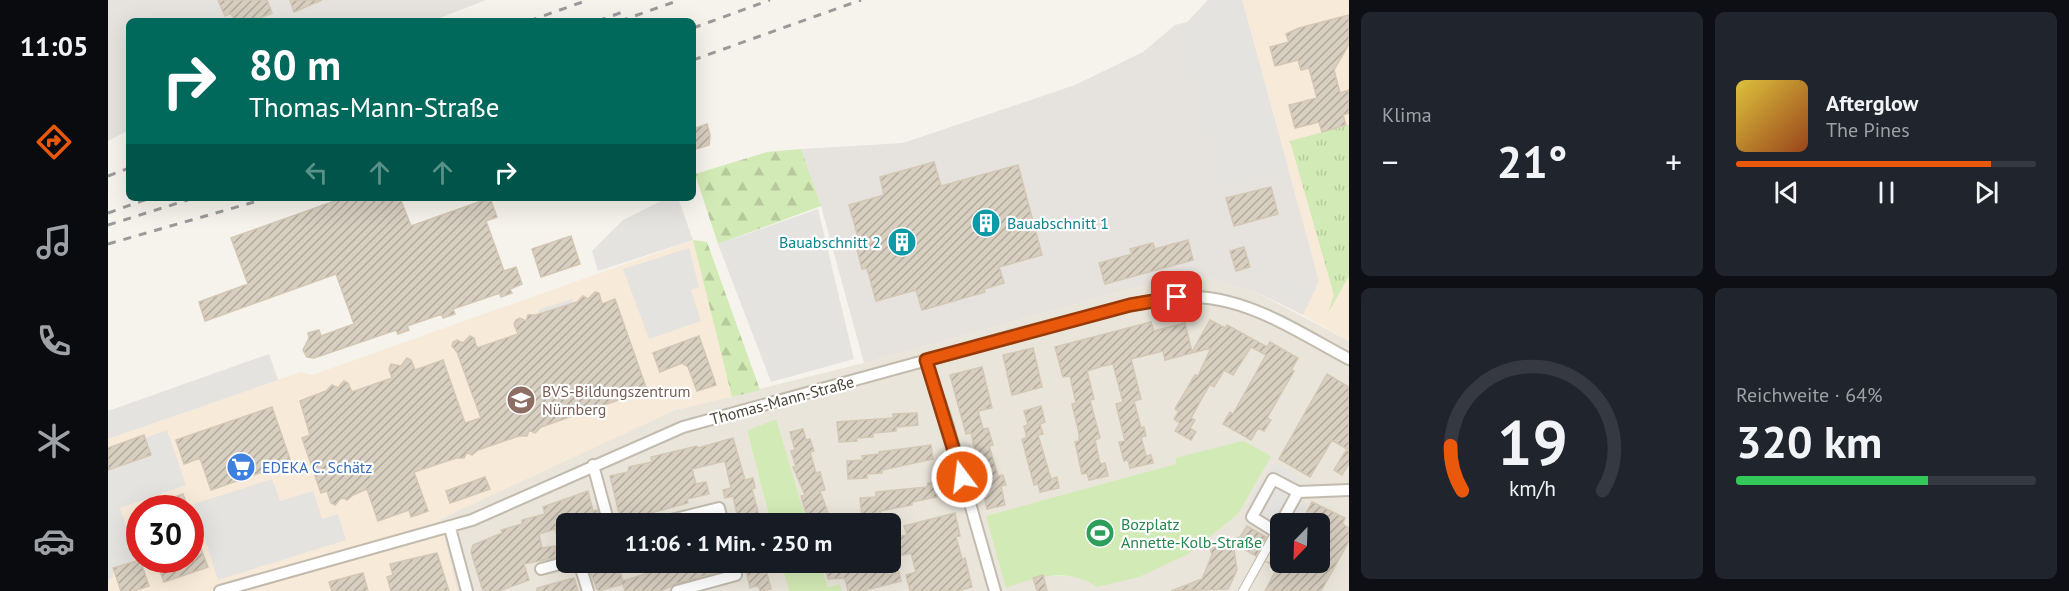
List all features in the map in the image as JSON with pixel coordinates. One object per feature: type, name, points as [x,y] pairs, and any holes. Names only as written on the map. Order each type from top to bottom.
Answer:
[{"type":"street","name":"Thomas-Mann-Straße","points":[[220,591],[250,587],[450,528],[485,515],[593,465],[683,427],[1130,305],[1177,297],[1230,302],[1278,321],[1349,359]]},
{"type":"street","points":[[926,360],[947,423],[994,591]]},
{"type":"street","points":[[593,465],[606,513]]},
{"type":"street","points":[[1270,528],[1252,517],[1273,479],[1298,492],[1349,490]]},
{"type":"street","points":[[1286,513],[1298,492]]},
{"type":"street","points":[[699,513],[719,508],[720,513]]},
{"type":"street","points":[[450,528],[467,591]]},
{"type":"street","points":[[1243,591],[1270,542]]},
{"type":"street","points":[[541,569],[556,565]]},
{"type":"street","points":[[582,573],[588,591]]},
{"type":"street","points":[[677,591],[736,575],[736,573]]},
{"type":"shaded area","points":[[108,0],[486,0],[440,18],[126,18],[126,132],[108,141]]},
{"type":"shaded area","points":[[194,0],[216,0],[223,18],[202,18]]},
{"type":"shaded area","points":[[1208,0],[1242,0],[1319,281],[1303,315],[1256,292],[1203,277],[1148,284],[864,363],[821,206],[801,149],[903,143],[1075,85],[1143,52],[1175,25],[1188,22]]},
{"type":"shaded area","points":[[1208,0],[1242,0],[1288,168],[1281,173],[1217,189],[1173,27],[1187,22]]},
{"type":"shaded area","points":[[1242,0],[1349,0],[1349,341],[1303,315],[1319,281]]},
{"type":"shaded area","points":[[661,201],[679,201],[693,240],[598,271],[592,251],[623,220]]},
{"type":"shaded area","points":[[818,209],[854,359],[771,382],[718,244]]},
{"type":"shaded area","points":[[693,240],[732,397],[675,410],[440,519],[457,591],[108,591],[108,439],[301,372],[312,375]]},
{"type":"shaded area","points":[[689,248],[699,287],[691,290],[701,321],[649,339],[623,269]]},
{"type":"shaded area","points":[[1290,273],[1316,287],[1307,307],[1265,284],[1279,276],[1286,279]]},
{"type":"shaded area","points":[[1203,277],[1256,292],[1349,341],[1349,591],[842,591],[840,584],[828,587],[823,573],[901,573],[901,513],[804,513],[797,494],[747,432],[768,513],[556,513],[556,573],[784,573],[789,591],[457,591],[440,519],[675,410],[864,363],[1148,284]],"holes":[[[1175,459],[1238,514],[1218,528],[1083,577],[1044,575],[1033,578],[1176,464]]]},
{"type":"shaded area","points":[[572,299],[575,308],[542,320],[538,310]]},
{"type":"shaded area","points":[[269,354],[278,380],[108,439],[108,411]]},
{"type":"shaded area","points":[[167,430],[186,485],[157,495],[126,495],[126,506],[120,508],[126,525],[126,563],[113,568],[113,578],[108,580],[108,470],[151,455],[145,438]]},
{"type":"shaded area","points":[[1275,463],[1299,477],[1295,484],[1299,500],[1308,505],[1303,513],[1270,513],[1270,535],[1243,520],[1247,512],[1245,510],[1262,478],[1265,479]]},
{"type":"shaded area","points":[[272,479],[280,501],[313,491],[322,519],[338,514],[346,540],[218,580],[204,536],[204,501]]},
{"type":"green space","points":[[1349,125],[1349,276],[1328,313],[1334,295],[1290,141]]},
{"type":"green space","points":[[801,149],[821,206],[718,244],[696,174],[767,152]]},
{"type":"green space","points":[[693,240],[707,242],[760,390],[732,397]]},
{"type":"green space","points":[[776,419],[804,513],[768,513],[747,431]]},
{"type":"green space","points":[[1243,441],[1271,456],[1238,514],[1188,554],[1139,577],[1097,587],[1075,577],[1064,575],[1041,577],[1006,588],[986,516],[1176,464],[1175,458]]},
{"type":"green space","points":[[784,573],[823,573],[828,587],[840,584],[842,591],[789,591]]},
{"type":"building","points":[[218,0],[267,0],[272,13],[260,18],[233,18],[231,13],[225,16]]},
{"type":"building","points":[[290,0],[322,0],[294,12]]},
{"type":"building","points":[[1349,15],[1349,44],[1334,70],[1340,93],[1349,90],[1349,113],[1343,115],[1346,125],[1322,132],[1319,122],[1295,128],[1289,105],[1317,98],[1309,68],[1301,70],[1298,60],[1275,66],[1270,47],[1289,42],[1286,34],[1299,28]]},
{"type":"building","points":[[707,124],[710,135],[709,145],[696,148],[696,128]]},
{"type":"building","points":[[934,162],[941,186],[1018,165],[1042,255],[999,267],[1004,283],[984,289],[985,292],[922,310],[916,290],[876,301],[867,268],[862,269],[857,249],[861,248],[849,205],[884,195],[880,177]]},
{"type":"building","points":[[1271,187],[1278,214],[1234,226],[1226,198]]},
{"type":"building","points":[[335,201],[401,201],[411,226],[482,201],[491,201],[497,217],[486,221],[504,271],[516,267],[522,284],[510,289],[512,293],[501,297],[500,293],[453,309],[455,314],[443,318],[442,314],[407,326],[409,330],[398,334],[396,330],[314,358],[307,357],[303,350],[309,338],[308,333],[319,330],[321,336],[354,324],[336,274],[205,321],[199,302],[248,284],[231,238]]},
{"type":"building","points":[[571,236],[580,264],[541,277],[532,249]]},
{"type":"building","points":[[1188,240],[1193,260],[1105,284],[1099,263],[1132,254],[1130,249],[1153,243],[1155,249]]},
{"type":"building","points":[[1244,247],[1250,267],[1236,271],[1230,251]]},
{"type":"building","points":[[595,292],[599,293],[602,304],[615,299],[647,390],[604,405],[598,411],[592,408],[585,415],[581,413],[541,427],[535,433],[529,430],[527,436],[519,436],[478,450],[472,455],[467,452],[464,458],[456,458],[414,472],[428,511],[411,517],[409,510],[378,521],[367,489],[347,500],[342,497],[335,505],[331,503],[327,491],[321,493],[302,438],[310,435],[300,401],[326,391],[332,385],[338,388],[344,381],[348,383],[352,392],[392,378],[389,369],[391,364],[401,366],[407,358],[411,360],[415,370],[443,360],[465,423],[481,418],[457,352],[452,346],[453,342],[457,340],[463,343],[470,336],[474,338],[477,348],[518,334],[514,324],[516,320],[520,318],[526,321],[528,315],[536,315],[577,302],[583,296],[588,299]]},
{"type":"building","points":[[1210,320],[1225,328],[1227,325],[1267,347],[1270,342],[1298,358],[1291,370],[1294,371],[1267,418],[1271,420],[1264,431],[1258,428],[1251,440],[1223,424],[1230,412],[1233,414],[1266,355],[1251,347],[1233,375],[1224,370],[1214,387],[1210,384],[1191,418],[1195,420],[1190,428],[1196,432],[1191,440],[1175,431],[1180,423],[1174,419],[1179,411],[1175,409],[1195,375],[1198,376],[1211,348],[1165,360],[1163,351],[1131,359],[1141,399],[1134,401],[1141,428],[1144,427],[1146,436],[1141,437],[1146,456],[1151,455],[1153,463],[1130,468],[1128,460],[1124,461],[1119,442],[1125,441],[1116,404],[1123,402],[1113,364],[1103,366],[1087,371],[1094,399],[1090,400],[1100,438],[1095,440],[1100,464],[1105,463],[1108,476],[1089,480],[1087,473],[1082,474],[1075,442],[1079,441],[1079,433],[1072,404],[1076,403],[1070,376],[1063,377],[1055,347],[1151,322],[1154,331],[1185,323],[1192,352]]},
{"type":"building","points":[[699,336],[716,385],[697,391],[688,367],[682,363],[660,372],[653,353]]},
{"type":"building","points":[[1033,348],[1042,387],[1012,395],[1003,355]]},
{"type":"building","points":[[982,367],[992,408],[978,411],[983,429],[988,428],[993,445],[989,446],[998,476],[1003,475],[1006,485],[1001,486],[1005,505],[987,509],[976,460],[972,461],[970,451],[975,450],[971,433],[966,434],[950,375]]},
{"type":"building","points":[[1327,374],[1349,387],[1349,463],[1342,475],[1334,470],[1347,449],[1332,440],[1310,477],[1279,459]]},
{"type":"building","points":[[1041,406],[1045,422],[1040,424],[1043,434],[1038,435],[1051,479],[1057,477],[1059,488],[1040,492],[1038,484],[1034,485],[1022,439],[1027,438],[1024,426],[1028,425],[1024,411]]},
{"type":"building","points":[[272,407],[291,462],[211,490],[200,458],[184,464],[176,440]]},
{"type":"building","points":[[917,413],[918,425],[896,427],[896,431],[873,433],[873,437],[856,438],[857,441],[839,442],[837,422],[893,418],[893,414]]},
{"type":"building","points":[[803,429],[806,440],[810,439],[814,451],[810,452],[816,473],[820,472],[825,490],[820,491],[828,513],[806,513],[801,496],[805,495],[793,467],[796,467],[791,451],[795,450],[790,432]]},
{"type":"building","points":[[144,435],[151,455],[108,470],[108,448]]},
{"type":"building","points":[[733,438],[745,480],[753,478],[755,488],[752,489],[758,513],[737,513],[733,496],[725,498],[723,490],[731,488],[725,461],[692,469],[696,484],[706,482],[709,494],[687,499],[688,503],[651,513],[619,513],[610,476],[628,472],[629,467],[652,462],[651,457],[697,446],[698,448]]},
{"type":"building","points":[[931,445],[933,459],[882,470],[882,473],[867,474],[867,478],[848,479],[847,461],[863,460],[862,456],[879,454],[879,452]]},
{"type":"building","points":[[485,477],[490,489],[450,503],[446,491]]},
{"type":"building","points":[[945,482],[946,495],[912,502],[912,505],[880,511],[880,513],[862,513],[860,498],[876,497],[876,492],[927,487],[928,483]]},
{"type":"building","points":[[588,491],[593,511],[597,510],[598,513],[556,513],[556,532],[555,529],[539,534],[542,548],[555,546],[556,557],[524,564],[529,580],[499,591],[483,591],[471,552],[473,545],[502,533],[501,530],[522,524],[522,520],[545,514],[543,507]]},
{"type":"building","points":[[1312,502],[1345,518],[1342,524],[1349,528],[1349,541],[1321,591],[1265,591],[1274,573],[1330,573],[1330,513],[1306,513]]},
{"type":"building","points":[[955,513],[960,536],[956,537],[962,559],[965,558],[972,587],[957,591],[910,591],[906,575],[916,572],[911,553],[901,556],[901,536],[907,535],[904,526]]},
{"type":"building","points":[[1247,526],[1266,537],[1256,556],[1233,543],[1237,570],[1228,589],[1171,591],[1202,579],[1212,555],[1210,548],[1240,537]]},
{"type":"building","points":[[437,553],[449,591],[391,591],[387,577],[393,575],[390,564]]},
{"type":"building","points":[[204,557],[208,567],[204,568]]},
{"type":"building","points":[[126,564],[126,573],[144,573],[149,586],[134,591],[121,591],[113,568]]},
{"type":"building","points":[[161,573],[190,573],[164,582]]},
{"type":"building","points":[[363,573],[368,591],[332,591],[329,582]]},
{"type":"building","points":[[591,573],[620,573],[623,581],[648,573],[714,573],[675,584],[661,591],[625,591],[623,584],[598,591]]},
{"type":"building","points":[[747,573],[767,573],[771,589],[760,591],[758,585],[750,588]]},
{"type":"building","points":[[827,573],[888,573],[888,575],[899,573],[901,581],[862,591],[848,591],[845,578],[828,579]]},
{"type":"building","points":[[1043,575],[1047,591],[1037,591],[1033,578]]},
{"type":"building","points":[[574,578],[578,591],[537,591],[537,588]]},
{"type":"railway","points":[[537,18],[588,0]]},
{"type":"railway","points":[[629,18],[680,0]]},
{"type":"railway","points":[[696,27],[770,0]]},
{"type":"railway","points":[[696,59],[861,0]]},
{"type":"railway","points":[[606,18],[628,10]]},
{"type":"railway","points":[[108,176],[126,169]]},
{"type":"railway","points":[[108,213],[142,201]]},
{"type":"railway","points":[[108,225],[184,201]]},
{"type":"railway","points":[[108,244],[258,201]]},
{"type":"place","name":"Bauabschnitt 1","points":[[986,223]]},
{"type":"place","name":"Bauabschnitt 2","points":[[902,242]]},
{"type":"place","name":"BVS-Bildungszentrum Nürnberg","points":[[521,400]]},
{"type":"place","name":"EDEKA C. Schätz","points":[[241,467]]},
{"type":"place","name":"Bozplatz Annette-Kolb-Straße","points":[[1100,533]]},
{"type":"route","points":[[962,477],[926,360],[992,340],[1148,300],[1177,297]]}]
